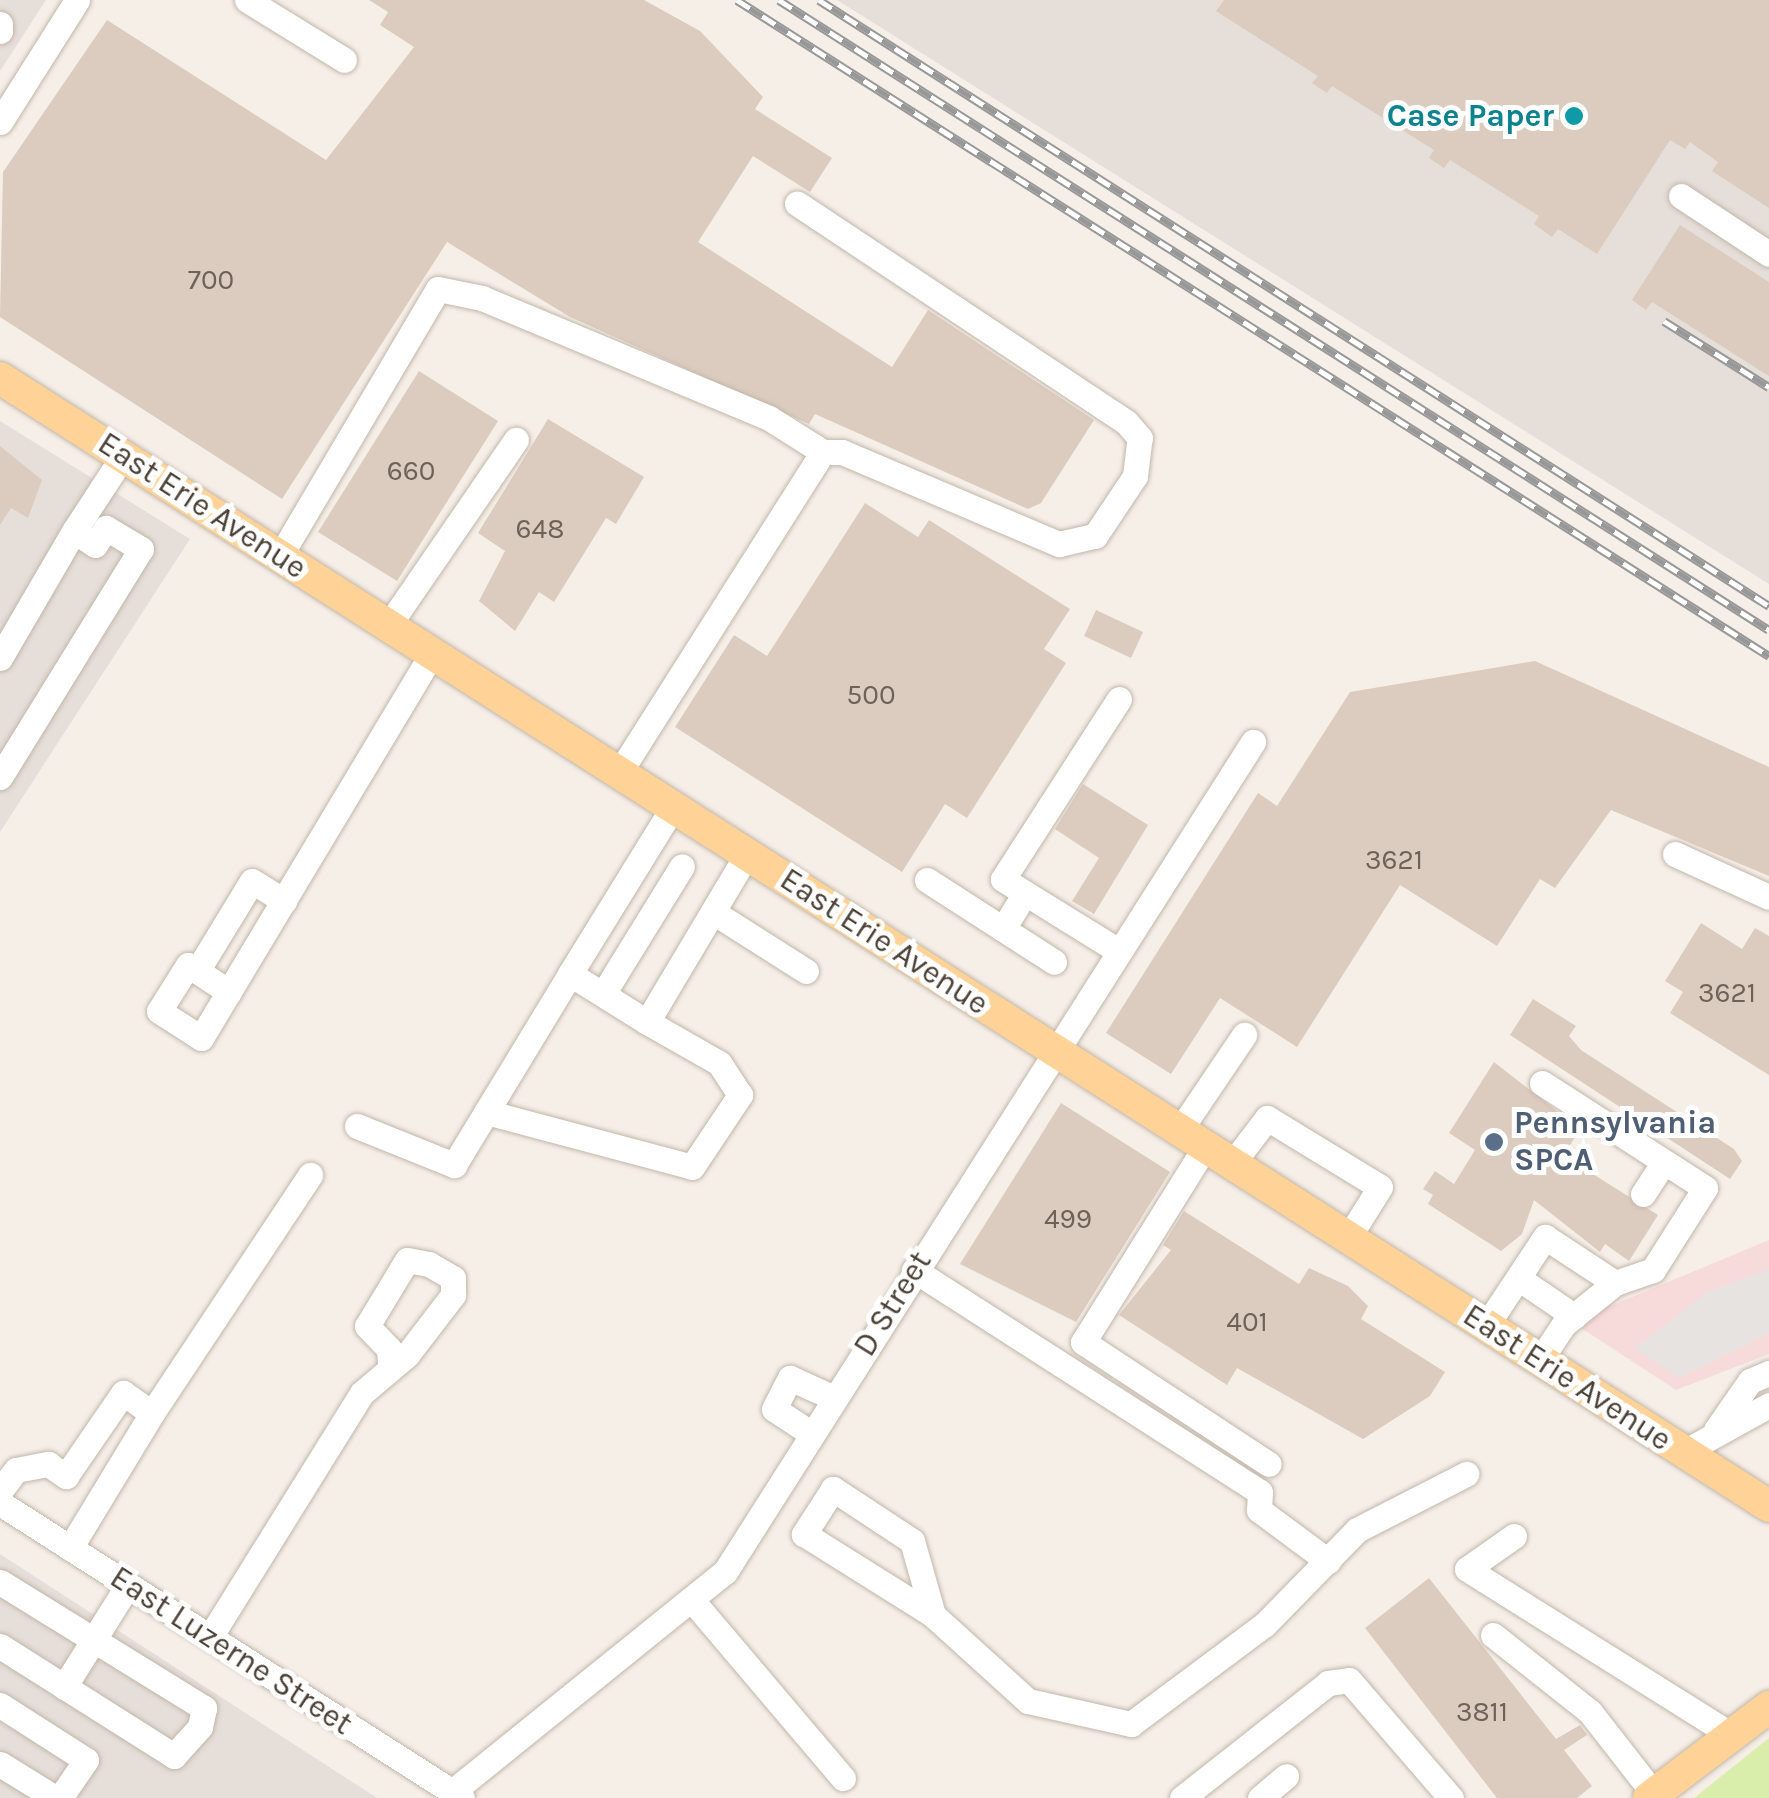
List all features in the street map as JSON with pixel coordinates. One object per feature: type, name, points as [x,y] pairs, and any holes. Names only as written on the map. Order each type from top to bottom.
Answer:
[{"type":"main road","name":"East Erie Avenue","points":[[0,378],[1540,1360],[1697,1445],[1739,1487],[1769,1506]]},
{"type":"main road","points":[[1739,1487],[1769,1516]]},
{"type":"main road","points":[[1652,1796],[1766,1705]]},
{"type":"street","points":[[0,122],[77,0]]},
{"type":"street","points":[[248,0],[344,60]]},
{"type":"street","points":[[1681,196],[1769,254]]},
{"type":"street","points":[[280,556],[438,288],[482,298],[769,418],[822,452],[842,452],[1038,538],[1074,545],[1095,536],[1135,476],[1140,438],[1084,389],[797,202]]},
{"type":"street","points":[[388,626],[516,440]]},
{"type":"street","points":[[619,772],[822,452]]},
{"type":"street","points":[[0,658],[123,456]]},
{"type":"street","points":[[0,777],[141,550],[106,528],[95,545],[74,532]]},
{"type":"street","points":[[229,992],[188,965],[159,1011],[201,1038],[229,992],[284,901],[432,654]]},
{"type":"street","points":[[1117,950],[1002,879],[1119,698]]},
{"type":"street","name":"D Street","points":[[457,1795],[725,1572],[1052,1049],[1253,742]]},
{"type":"street","points":[[357,1126],[454,1165],[673,807]]},
{"type":"street","points":[[647,1022],[747,854]]},
{"type":"street","points":[[1675,854],[1769,897]]},
{"type":"street","points":[[603,994],[682,866]]},
{"type":"street","points":[[927,880],[1054,962]]},
{"type":"street","points":[[197,972],[252,881],[284,901]]},
{"type":"street","points":[[1004,930],[1025,893]]},
{"type":"street","points":[[713,912],[806,971]]},
{"type":"street","points":[[486,1112],[692,1168],[740,1094],[719,1062],[570,974]]},
{"type":"street","points":[[1244,1035],[1206,1147],[1083,1342],[1270,1464]]},
{"type":"street","points":[[1540,1360],[1574,1316],[1615,1283],[1653,1270],[1705,1188],[1542,1083]]},
{"type":"street","points":[[1206,1147],[1267,1118],[1380,1187],[1348,1238]]},
{"type":"street","points":[[1643,1194],[1664,1162]]},
{"type":"street","points":[[70,1548],[152,1413],[310,1175]]},
{"type":"street","points":[[1486,1326],[1545,1238],[1615,1283]]},
{"type":"street","points":[[914,1270],[1260,1492],[1259,1510],[1328,1561]]},
{"type":"street","points":[[1518,1278],[1574,1316]]},
{"type":"street","points":[[210,1637],[362,1393],[390,1365]]},
{"type":"street","points":[[1697,1445],[1750,1381],[1769,1373]]},
{"type":"street","points":[[812,1434],[774,1409],[790,1378],[834,1398]]},
{"type":"street","points":[[0,1491],[16,1470],[48,1464],[66,1476],[122,1393],[152,1413]]},
{"type":"street","points":[[1697,1445],[1769,1404]]},
{"type":"street","points":[[933,1616],[912,1541],[834,1489],[804,1534],[933,1616],[1028,1701],[1131,1724],[1264,1625],[1357,1530],[1466,1474]]},
{"type":"street","points":[[777,1490],[817,1514]]},
{"type":"street","name":"East Luzerne Street","points":[[0,1503],[457,1795]]},
{"type":"street","points":[[1514,1536],[1467,1569],[1732,1735]]},
{"type":"street","points":[[0,1582],[204,1708],[189,1745],[174,1756],[0,1646]]},
{"type":"street","points":[[64,1686],[128,1585]]},
{"type":"street","points":[[692,1600],[844,1778]]},
{"type":"street","points":[[1492,1635],[1590,1712],[1652,1796]]},
{"type":"street","points":[[1182,1798],[1328,1684],[1348,1680],[1451,1798]]},
{"type":"street","points":[[0,1705],[86,1760],[57,1798],[0,1764]]},
{"type":"street","points":[[1260,1798],[1286,1776]]},
{"type":"shaded area","points":[[0,0],[46,0],[0,71]]},
{"type":"shaded area","name":"Case Paper","points":[[837,0],[1769,0],[1769,584]]},
{"type":"shaded area","points":[[0,421],[190,539],[0,832]]},
{"type":"shaded area","points":[[1769,1240],[1769,1354],[1676,1390],[1572,1322]]},
{"type":"shaded area","points":[[1769,1269],[1769,1333],[1679,1378],[1635,1348],[1708,1292]]},
{"type":"shaded area","points":[[0,1554],[377,1798],[0,1798]]},
{"type":"green space","points":[[1769,1738],[1769,1798],[1694,1798]]},
{"type":"building","points":[[369,0],[644,0],[700,31],[763,97],[755,109],[832,158],[810,192],[753,156],[698,242],[892,367],[928,310],[1094,420],[1041,503],[1028,509],[815,414],[809,424],[570,317],[447,242],[282,499],[0,317],[3,172],[107,20],[326,160],[414,47],[380,25],[388,12]]},
{"type":"building","name":"Case Paper","points":[[1224,0],[1769,0],[1769,208],[1712,171],[1718,162],[1690,142],[1685,149],[1670,140],[1597,254],[1558,229],[1552,237],[1534,224],[1539,216],[1450,160],[1444,168],[1429,158],[1434,150],[1332,86],[1327,93],[1312,83],[1318,76],[1216,11]]},
{"type":"building","points":[[1680,225],[1769,282],[1769,376],[1652,302],[1646,310],[1632,300]]},
{"type":"building","points":[[419,371],[498,421],[397,581],[318,532]]},
{"type":"building","points":[[548,419],[644,477],[616,524],[606,518],[554,602],[539,592],[515,631],[479,601],[505,551],[478,533]]},
{"type":"building","points":[[0,446],[42,480],[28,518],[11,508],[0,525]]},
{"type":"building","points":[[865,503],[918,537],[929,520],[1070,609],[1044,649],[1066,663],[967,818],[945,804],[902,872],[675,727],[734,635],[767,656]]},
{"type":"building","points":[[1096,610],[1143,632],[1131,658],[1084,636]]},
{"type":"building","points":[[1535,661],[1769,767],[1769,876],[1611,810],[1555,888],[1540,879],[1497,946],[1400,885],[1297,1047],[1220,998],[1171,1074],[1106,1033],[1258,793],[1277,806],[1350,692]]},
{"type":"building","points":[[1083,784],[1148,825],[1094,914],[1072,901],[1099,858],[1055,829]]},
{"type":"building","points":[[1701,923],[1742,949],[1755,928],[1769,936],[1769,1075],[1670,1013],[1683,992],[1665,981]]},
{"type":"building","points":[[1533,999],[1576,1026],[1569,1036],[1581,1050],[1734,1149],[1742,1161],[1730,1179],[1510,1035]]},
{"type":"building","points":[[1494,1062],[1580,1129],[1569,1147],[1577,1164],[1658,1215],[1629,1261],[1605,1244],[1600,1252],[1534,1200],[1522,1234],[1501,1251],[1428,1204],[1433,1195],[1423,1189],[1435,1171],[1454,1184],[1475,1150],[1449,1133]]},
{"type":"building","points":[[1061,1103],[1170,1172],[1076,1322],[960,1264]]},
{"type":"building","points":[[1184,1211],[1299,1284],[1309,1268],[1348,1286],[1368,1306],[1361,1319],[1445,1372],[1430,1396],[1363,1439],[1237,1368],[1227,1385],[1119,1315],[1171,1250],[1163,1245]]},
{"type":"building","points":[[1429,1578],[1556,1739],[1580,1725],[1587,1735],[1564,1750],[1592,1786],[1577,1798],[1497,1798],[1365,1628]]},
{"type":"railway","points":[[737,0],[1769,656]]},
{"type":"railway","points":[[779,0],[1769,630]]},
{"type":"railway","points":[[819,0],[1769,606]]},
{"type":"railway","points":[[1664,321],[1769,387]]},
{"type":"place","name":"Case Paper","points":[[1574,116]]},
{"type":"place","name":"Pennsylvania SPCA","points":[[1494,1142]]}]
